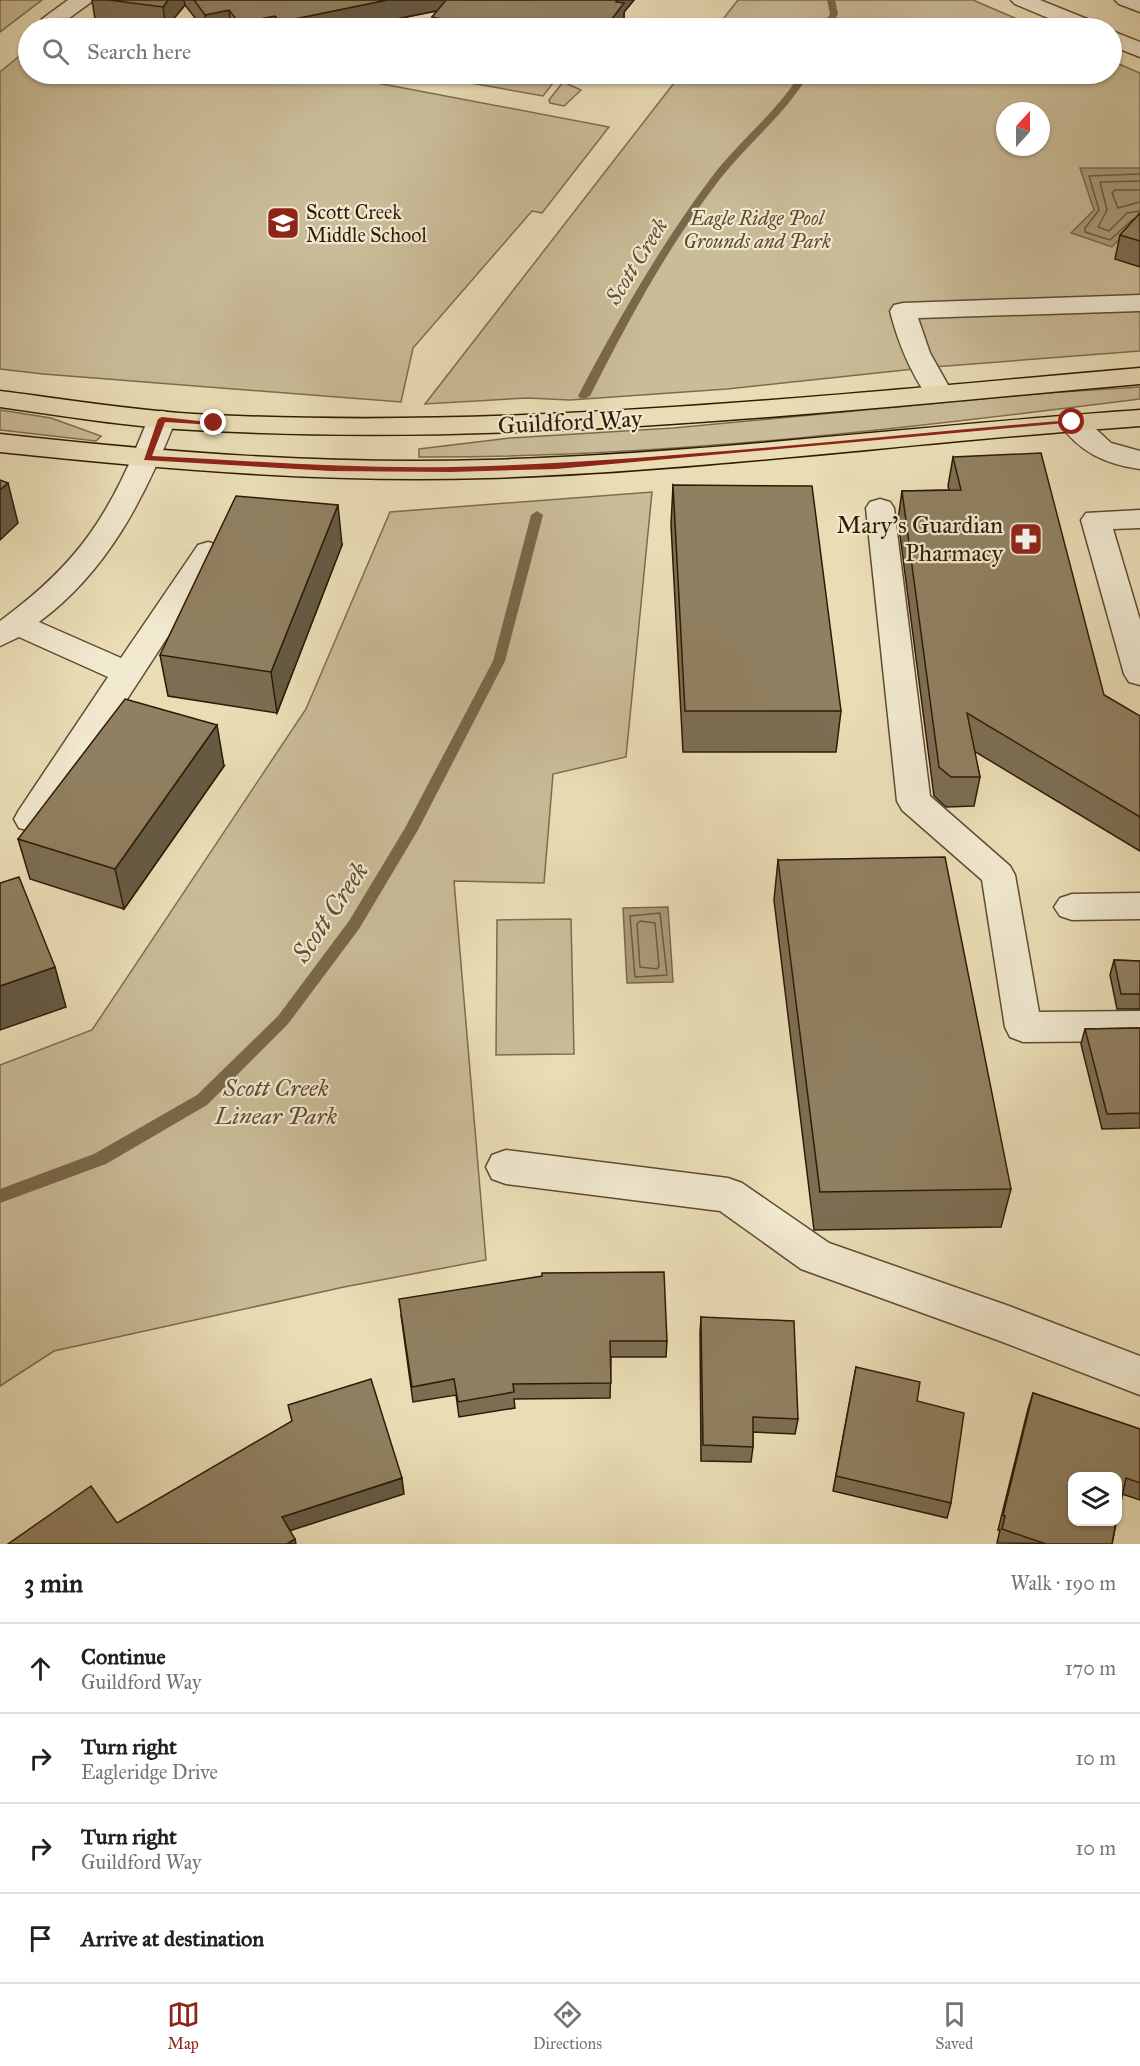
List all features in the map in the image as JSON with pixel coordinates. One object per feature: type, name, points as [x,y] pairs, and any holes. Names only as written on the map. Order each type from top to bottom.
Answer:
[{"type":"main road","name":"Guildford Way","points":[[0,399],[162,419],[351,427],[539,425],[672,417],[1140,376]]},
{"type":"main road","name":"Guildford Way","points":[[0,443],[147,458],[331,468],[450,470],[556,466],[1140,418]]},
{"type":"street","points":[[55,18],[83,0]]},
{"type":"street","points":[[1023,0],[1065,18]]},
{"type":"street","points":[[1126,0],[1140,6]]},
{"type":"street","points":[[1122,42],[1140,50]]},
{"type":"street","points":[[938,392],[924,372],[908,333],[903,311],[1140,303]]},
{"type":"street","points":[[8,630],[68,582],[104,535],[147,458],[162,419]]},
{"type":"street","points":[[1072,422],[1088,442],[1118,458],[1140,460]]},
{"type":"street","points":[[880,508],[914,801],[998,874],[1023,1027],[1140,1026]]},
{"type":"street","points":[[1140,519],[1096,520],[1140,674]]},
{"type":"street","points":[[31,819],[208,552]]},
{"type":"street","points":[[8,630],[129,674]]},
{"type":"street","points":[[1072,907],[1140,906]]},
{"type":"street","points":[[506,1167],[728,1195],[815,1256],[1009,1325],[1140,1376]]},
{"type":"green space","points":[[0,0],[42,0],[18,18],[0,32]]},
{"type":"green space","points":[[738,0],[973,0],[1015,18],[724,18]]},
{"type":"green space","name":"Scott Creek Middle School","points":[[18,57],[18,84],[383,84],[609,127],[542,213],[532,211],[413,348],[401,402],[43,374],[0,369],[0,72]]},
{"type":"green space","name":"Eagle Ridge Pool Grounds and Park","points":[[1122,65],[1140,73],[1140,351],[933,367],[727,389],[570,400],[527,398],[425,404],[673,84],[1122,84]]},
{"type":"green space","points":[[476,84],[552,84],[543,96]]},
{"type":"green space","points":[[561,84],[581,90],[564,106],[550,103],[549,100]]},
{"type":"green space","points":[[1140,387],[1140,399],[780,440],[599,453],[419,457],[419,449],[511,438],[673,428],[1045,393]]},
{"type":"green space","points":[[0,410],[51,418],[101,436],[96,441],[0,430]]},
{"type":"green space","name":"Scott Creek Linear Park","points":[[652,492],[626,757],[553,774],[544,883],[454,881],[486,1260],[344,1287],[54,1351],[0,1386],[0,1065],[92,1030],[306,709],[390,512]]},
{"type":"green space","points":[[571,919],[574,1054],[496,1055],[497,920]]},
{"type":"water","points":[[1080,168],[1140,168],[1140,224],[1134,224],[1112,247],[1071,233],[1094,210]]},
{"type":"water","points":[[668,907],[673,982],[627,983],[623,908]]},
{"type":"building","points":[[109,0],[168,0],[163,7]]},
{"type":"building","points":[[194,0],[387,0],[299,18],[277,18],[275,16],[235,18],[229,10],[205,15]]},
{"type":"building","points":[[446,0],[617,0],[616,2],[624,3],[613,18],[432,17]]},
{"type":"building","points":[[1140,213],[1140,241],[1120,235]]},
{"type":"building","points":[[1041,453],[1104,695],[1140,716],[1140,817],[967,713],[980,777],[951,777],[939,767],[902,491],[961,490],[953,457]]},
{"type":"building","points":[[0,480],[8,483],[0,490]]},
{"type":"building","points":[[673,485],[812,486],[841,711],[685,711]]},
{"type":"building","points":[[236,496],[338,505],[271,672],[160,655]]},
{"type":"building","points":[[125,699],[217,725],[115,869],[18,839]]},
{"type":"building","points":[[945,857],[1011,1189],[820,1192],[778,860]]},
{"type":"building","points":[[19,877],[55,967],[0,986],[0,883]]},
{"type":"building","points":[[1114,960],[1140,961],[1140,994],[1121,994]]},
{"type":"building","points":[[1140,1028],[1140,1113],[1107,1114],[1085,1029]]},
{"type":"building","points":[[664,1272],[667,1341],[610,1341],[611,1383],[513,1384],[514,1392],[458,1402],[454,1379],[412,1387],[399,1299],[542,1276],[542,1273]]},
{"type":"building","points":[[701,1317],[794,1321],[798,1419],[753,1417],[753,1447],[703,1445]]},
{"type":"building","points":[[856,1367],[920,1382],[917,1401],[964,1413],[951,1503],[836,1476]]},
{"type":"building","points":[[371,1379],[402,1478],[282,1517],[295,1539],[287,1544],[8,1544],[91,1486],[117,1523],[292,1421],[288,1405]]},
{"type":"building","points":[[1033,1393],[1140,1429],[1140,1483],[1126,1478],[1122,1497],[1122,1472],[1068,1472],[1068,1526],[1115,1526],[1112,1544],[1046,1544],[1002,1529],[1005,1516],[1003,1515]]},
{"type":"waterway","name":"Scott Creek","points":[[831,0],[834,14],[832,18]]},
{"type":"waterway","name":"Scott Creek","points":[[584,396],[614,339],[679,230],[716,178],[786,102],[798,84]]},
{"type":"waterway","name":"Scott Creek","points":[[0,1196],[100,1159],[202,1100],[283,1020],[354,925],[411,830],[499,661],[537,515]]},
{"type":"place","name":"Scott Creek Middle School","points":[[283,223]]},
{"type":"place","name":"Mary's Guardian Pharmacy","points":[[1026,539]]},
{"type":"route","points":[[214,423],[162,419],[147,458],[331,468],[450,470],[556,466],[1072,422]]}]
